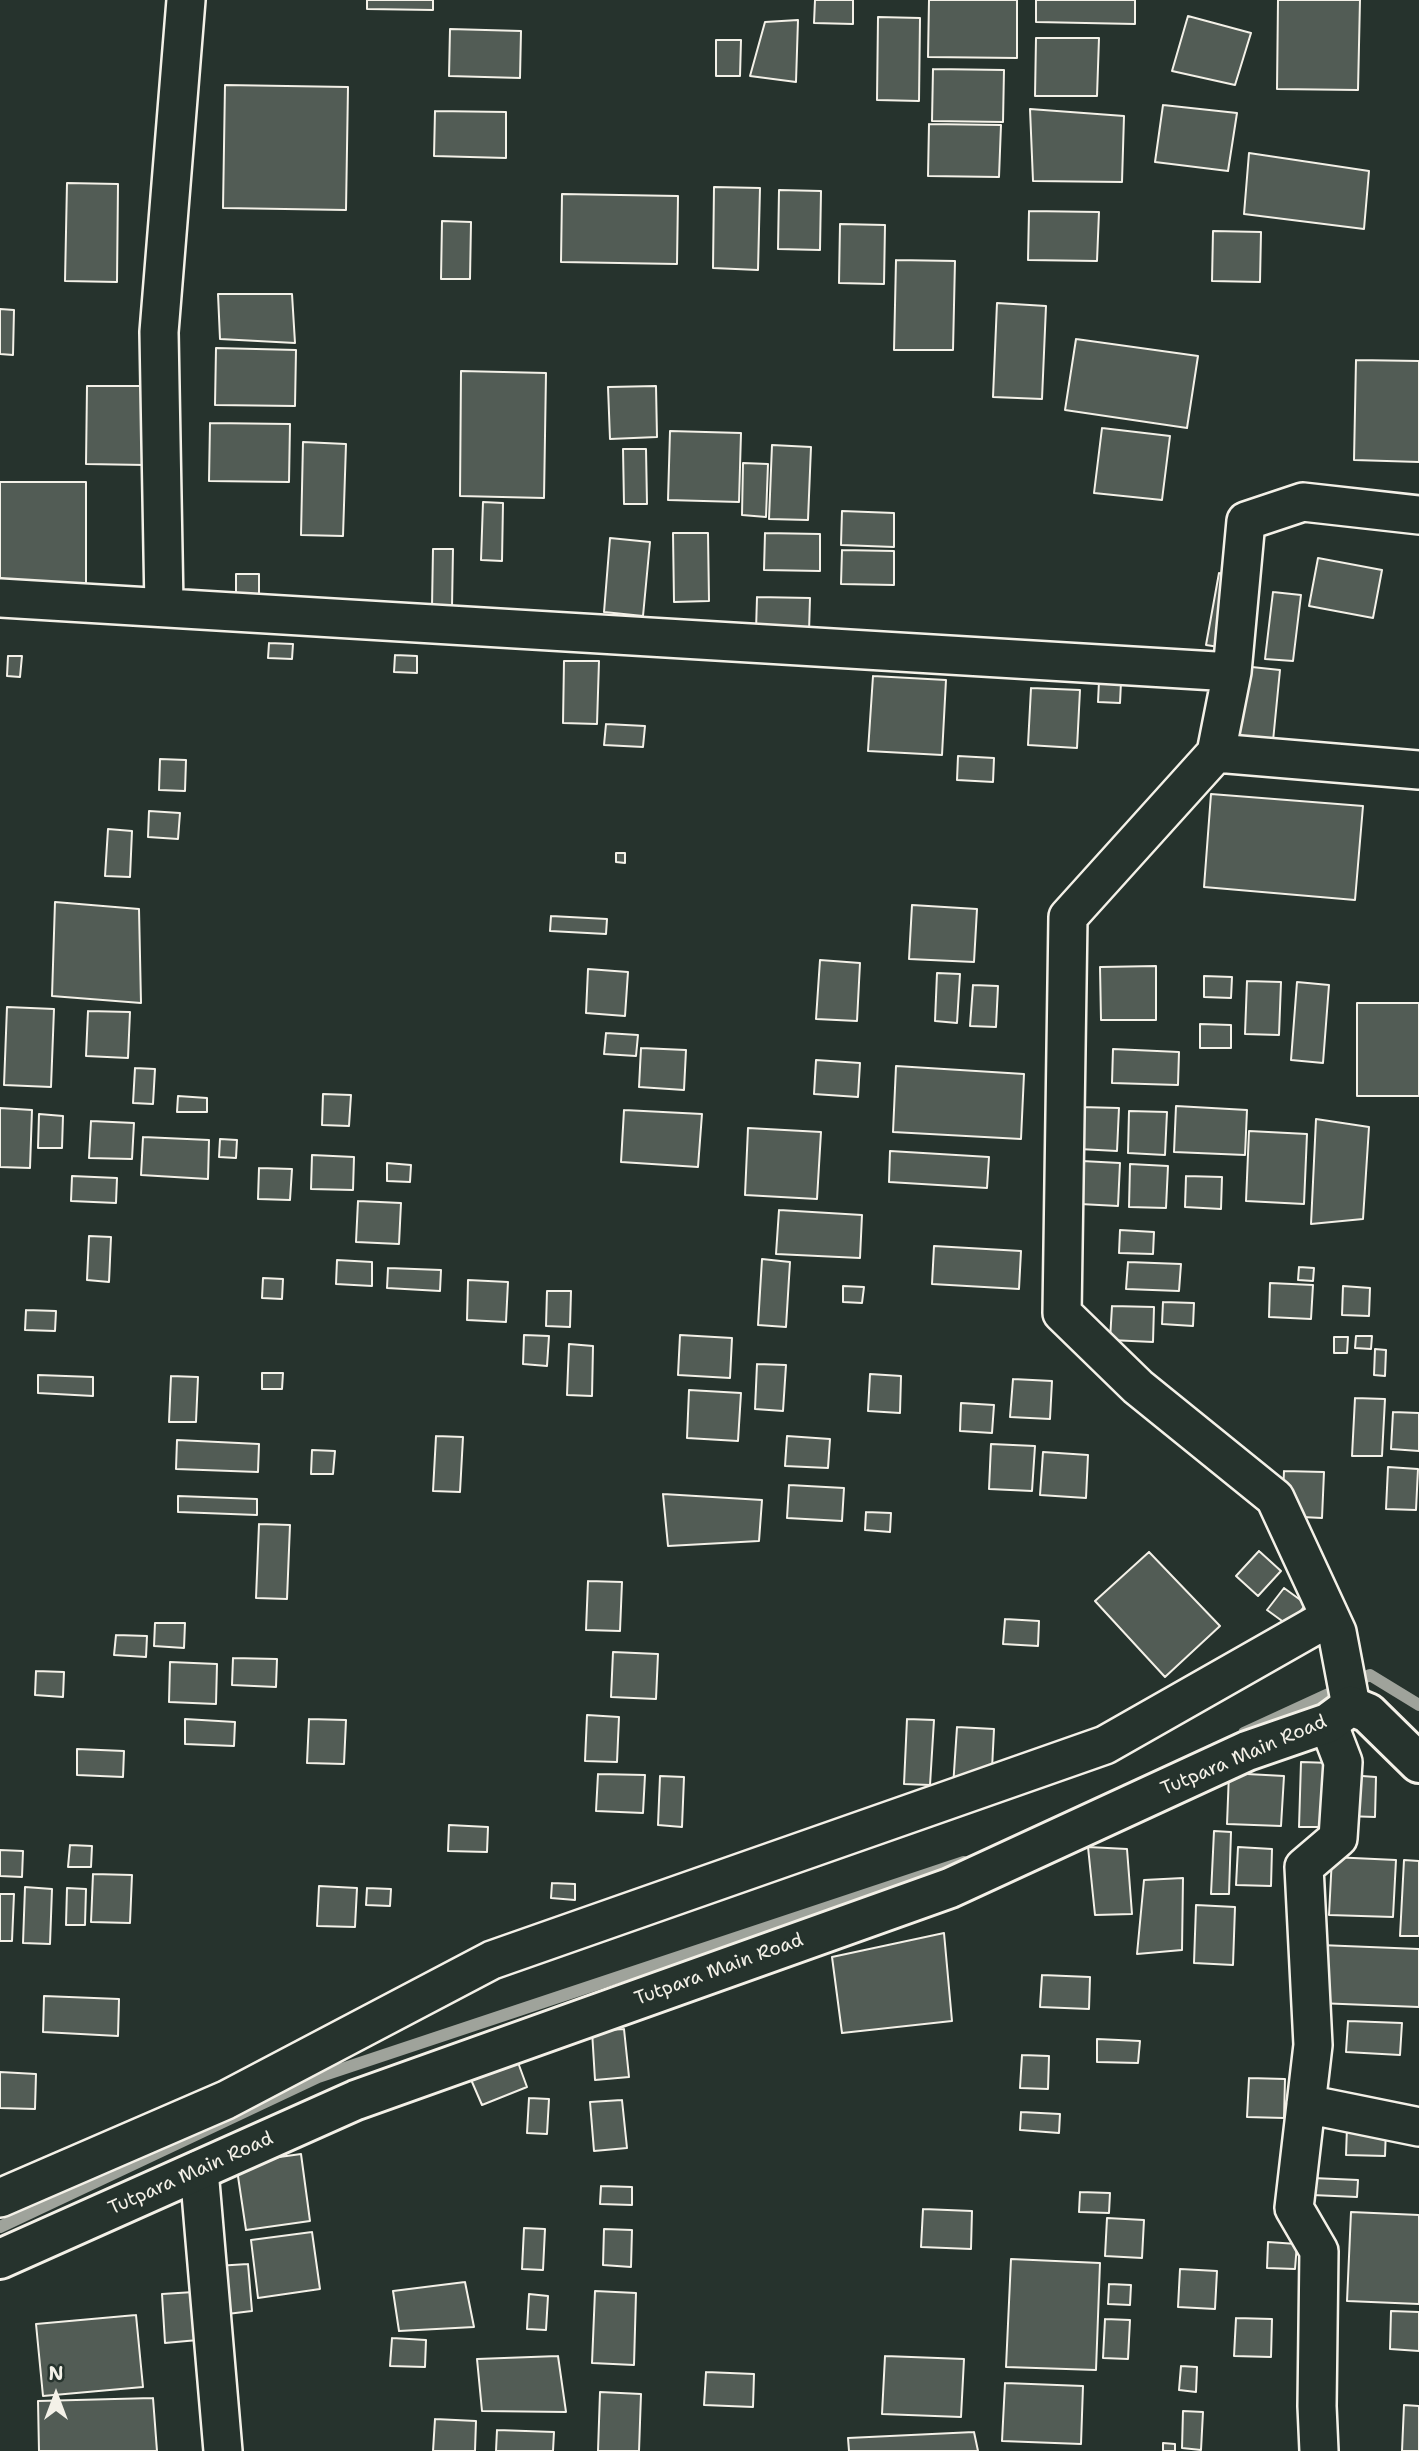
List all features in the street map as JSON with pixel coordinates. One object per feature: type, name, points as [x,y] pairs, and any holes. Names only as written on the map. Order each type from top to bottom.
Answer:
[{"type":"street","points":[[164,607],[159,332],[186,0]]},
{"type":"street","points":[[1319,2451],[1319,2251],[1294,2208],[1313,2045],[1304,1867],[1338,1838],[1343,1762],[1334,1625],[1275,1499],[1138,1387],[1062,1313],[1068,917],[1216,753],[1232,672],[1246,521],[1303,502],[1419,515]]},
{"type":"street","points":[[0,598],[1232,672]]},
{"type":"street","points":[[1216,753],[1419,770]]},
{"type":"street","points":[[0,2198],[226,2100],[492,1960],[1104,1745],[1334,1625]]},
{"type":"street","points":[[1340,1715],[1368,1713],[1419,1763]]},
{"type":"street","name":"Tutpara Main Road","points":[[0,2259],[356,2100],[950,1888],[1247,1751],[1340,1715]]},
{"type":"street","points":[[1306,2104],[1419,2127]]},
{"type":"street","points":[[199,2170],[223,2451]]},
{"type":"building","points":[[367,0],[433,0],[433,10],[367,9]]},
{"type":"building","points":[[815,0],[853,0],[853,24],[814,23]]},
{"type":"building","points":[[929,0],[1017,0],[1017,58],[928,57]]},
{"type":"building","points":[[1036,0],[1135,0],[1135,24],[1036,22]]},
{"type":"building","points":[[1278,0],[1360,0],[1358,90],[1277,89]]},
{"type":"building","points":[[1188,16],[1251,33],[1235,85],[1172,71]]},
{"type":"building","points":[[878,17],[920,18],[919,101],[877,100]]},
{"type":"building","points":[[798,20],[796,82],[750,76],[765,22]]},
{"type":"building","points":[[450,29],[521,31],[520,78],[449,76]]},
{"type":"building","points":[[1036,38],[1099,38],[1097,96],[1035,96]]},
{"type":"building","points":[[716,40],[741,40],[740,76],[716,76]]},
{"type":"building","points":[[933,69],[1004,70],[1003,122],[932,121]]},
{"type":"building","points":[[225,85],[348,87],[346,210],[223,208]]},
{"type":"building","points":[[1163,105],[1237,113],[1228,171],[1155,162]]},
{"type":"building","points":[[1030,109],[1124,116],[1122,182],[1033,181]]},
{"type":"building","points":[[435,111],[506,112],[506,158],[434,156]]},
{"type":"building","points":[[929,124],[1001,125],[999,177],[928,176]]},
{"type":"building","points":[[1249,153],[1369,171],[1364,229],[1244,214]]},
{"type":"building","points":[[67,183],[118,184],[117,282],[65,281]]},
{"type":"building","points":[[714,187],[760,188],[758,270],[713,268]]},
{"type":"building","points":[[779,190],[821,191],[820,250],[778,249]]},
{"type":"building","points":[[562,194],[678,196],[677,264],[561,262]]},
{"type":"building","points":[[1029,211],[1099,212],[1097,261],[1028,260]]},
{"type":"building","points":[[442,221],[471,222],[470,279],[441,279]]},
{"type":"building","points":[[840,224],[885,225],[884,284],[839,283]]},
{"type":"building","points":[[1213,231],[1261,232],[1260,282],[1212,281]]},
{"type":"building","points":[[896,260],[955,261],[953,350],[894,350]]},
{"type":"building","points":[[218,294],[292,294],[295,343],[220,339]]},
{"type":"building","points":[[997,303],[1046,306],[1042,399],[993,397]]},
{"type":"building","points":[[0,309],[14,310],[13,355],[0,354]]},
{"type":"building","points":[[1076,339],[1198,356],[1187,428],[1065,410]]},
{"type":"building","points":[[216,348],[296,350],[295,406],[215,405]]},
{"type":"building","points":[[1356,360],[1419,361],[1419,462],[1354,460]]},
{"type":"building","points":[[461,371],[546,373],[544,498],[460,496]]},
{"type":"building","points":[[87,386],[146,386],[145,465],[86,464]]},
{"type":"building","points":[[656,386],[657,437],[610,439],[608,387]]},
{"type":"building","points":[[210,423],[290,424],[289,482],[209,481]]},
{"type":"building","points":[[1102,428],[1170,436],[1162,500],[1094,493]]},
{"type":"building","points":[[670,431],[741,433],[739,502],[668,500]]},
{"type":"building","points":[[303,442],[346,444],[343,536],[301,535]]},
{"type":"building","points":[[772,445],[811,447],[808,520],[769,519]]},
{"type":"building","points":[[623,449],[646,449],[647,504],[624,504]]},
{"type":"building","points":[[743,463],[768,464],[766,517],[742,515]]},
{"type":"building","points":[[0,482],[86,482],[86,589],[0,589]]},
{"type":"building","points":[[483,502],[503,503],[502,561],[481,560]]},
{"type":"building","points":[[842,511],[894,513],[894,547],[841,545]]},
{"type":"building","points":[[673,533],[708,533],[709,601],[674,602]]},
{"type":"building","points":[[765,533],[820,534],[820,571],[764,570]]},
{"type":"building","points":[[610,538],[650,542],[643,616],[604,612]]},
{"type":"building","points":[[433,549],[453,549],[452,607],[432,607]]},
{"type":"building","points":[[842,550],[894,551],[894,585],[841,584]]},
{"type":"building","points":[[1318,558],[1382,570],[1373,618],[1309,606]]},
{"type":"building","points":[[1219,573],[1256,579],[1244,651],[1206,645]]},
{"type":"building","points":[[236,574],[259,574],[259,604],[236,604]]},
{"type":"building","points":[[1273,592],[1301,595],[1293,661],[1265,659]]},
{"type":"building","points":[[757,597],[810,598],[809,632],[756,631]]},
{"type":"building","points":[[269,643],[293,644],[292,659],[268,658]]},
{"type":"building","points":[[395,655],[417,656],[417,673],[394,672]]},
{"type":"building","points":[[8,656],[22,656],[20,677],[7,676]]},
{"type":"building","points":[[564,661],[599,661],[597,724],[563,723]]},
{"type":"building","points":[[1214,663],[1280,670],[1273,741],[1207,735]]},
{"type":"building","points":[[873,676],[946,680],[942,755],[868,751]]},
{"type":"building","points":[[1099,681],[1121,682],[1120,703],[1098,702]]},
{"type":"building","points":[[1031,688],[1080,690],[1077,748],[1028,745]]},
{"type":"building","points":[[606,724],[645,726],[643,747],[604,745]]},
{"type":"building","points":[[958,756],[994,758],[993,782],[957,780]]},
{"type":"building","points":[[160,759],[186,760],[185,791],[159,790]]},
{"type":"building","points":[[1211,794],[1363,806],[1355,900],[1204,887]]},
{"type":"building","points":[[149,811],[180,813],[178,839],[148,837]]},
{"type":"building","points":[[108,829],[132,831],[130,877],[105,876]]},
{"type":"building","points":[[616,853],[625,853],[625,863],[616,862]]},
{"type":"building","points":[[55,902],[139,909],[141,1003],[52,996]]},
{"type":"building","points":[[912,905],[977,909],[974,962],[909,959]]},
{"type":"building","points":[[551,916],[607,919],[606,934],[550,931]]},
{"type":"building","points":[[820,960],[860,963],[857,1021],[816,1019]]},
{"type":"building","points":[[1156,966],[1156,1020],[1101,1020],[1100,967]]},
{"type":"building","points":[[588,969],[628,972],[625,1016],[586,1013]]},
{"type":"building","points":[[937,973],[960,974],[957,1023],[935,1021]]},
{"type":"building","points":[[1204,976],[1232,977],[1231,998],[1204,997]]},
{"type":"building","points":[[1247,981],[1281,982],[1279,1035],[1245,1034]]},
{"type":"building","points":[[1297,982],[1329,985],[1323,1063],[1291,1060]]},
{"type":"building","points":[[973,985],[998,986],[996,1027],[970,1026]]},
{"type":"building","points":[[1357,1003],[1419,1003],[1419,1096],[1357,1096]]},
{"type":"building","points":[[7,1007],[54,1009],[51,1087],[4,1085]]},
{"type":"building","points":[[88,1011],[130,1012],[128,1058],[86,1056]]},
{"type":"building","points":[[1200,1024],[1231,1025],[1231,1048],[1200,1048]]},
{"type":"building","points":[[606,1033],[638,1035],[636,1056],[604,1054]]},
{"type":"building","points":[[641,1048],[686,1050],[684,1090],[639,1087]]},
{"type":"building","points":[[1113,1049],[1179,1052],[1178,1085],[1112,1083]]},
{"type":"building","points":[[816,1060],[860,1063],[858,1097],[814,1094]]},
{"type":"building","points":[[896,1066],[1024,1074],[1021,1139],[893,1132]]},
{"type":"building","points":[[135,1068],[155,1069],[153,1104],[133,1103]]},
{"type":"building","points":[[323,1094],[351,1095],[349,1126],[322,1125]]},
{"type":"building","points":[[178,1096],[207,1098],[207,1112],[177,1112]]},
{"type":"building","points":[[1176,1106],[1247,1110],[1245,1155],[1174,1152]]},
{"type":"building","points":[[1081,1107],[1119,1108],[1117,1151],[1079,1149]]},
{"type":"building","points":[[0,1108],[32,1110],[30,1168],[0,1167]]},
{"type":"building","points":[[624,1110],[702,1114],[698,1167],[621,1162]]},
{"type":"building","points":[[1129,1111],[1167,1112],[1165,1155],[1128,1153]]},
{"type":"building","points":[[39,1114],[63,1116],[62,1148],[38,1148]]},
{"type":"building","points":[[1316,1119],[1369,1127],[1363,1219],[1311,1224]]},
{"type":"building","points":[[91,1121],[134,1123],[132,1159],[89,1158]]},
{"type":"building","points":[[748,1128],[821,1132],[817,1199],[745,1195]]},
{"type":"building","points":[[1249,1131],[1307,1134],[1304,1204],[1246,1201]]},
{"type":"building","points":[[143,1137],[209,1140],[208,1179],[141,1175]]},
{"type":"building","points":[[220,1139],[237,1140],[236,1158],[219,1157]]},
{"type":"building","points":[[890,1151],[989,1157],[987,1188],[889,1182]]},
{"type":"building","points":[[312,1155],[354,1157],[353,1190],[311,1189]]},
{"type":"building","points":[[1082,1161],[1120,1163],[1118,1206],[1080,1204]]},
{"type":"building","points":[[387,1163],[411,1165],[410,1182],[387,1181]]},
{"type":"building","points":[[1130,1164],[1168,1166],[1166,1208],[1129,1207]]},
{"type":"building","points":[[259,1168],[292,1169],[290,1200],[258,1199]]},
{"type":"building","points":[[72,1176],[117,1178],[116,1203],[71,1201]]},
{"type":"building","points":[[1186,1176],[1222,1177],[1221,1209],[1185,1207]]},
{"type":"building","points":[[358,1201],[401,1203],[399,1244],[356,1242]]},
{"type":"building","points":[[779,1210],[862,1215],[860,1258],[776,1254]]},
{"type":"building","points":[[1120,1230],[1154,1232],[1153,1254],[1119,1253]]},
{"type":"building","points":[[89,1236],[111,1237],[109,1282],[87,1280]]},
{"type":"building","points":[[934,1246],[1021,1251],[1019,1289],[932,1284]]},
{"type":"building","points":[[762,1259],[790,1262],[786,1327],[758,1325]]},
{"type":"building","points":[[337,1260],[372,1262],[372,1286],[336,1284]]},
{"type":"building","points":[[1128,1262],[1181,1264],[1179,1291],[1126,1289]]},
{"type":"building","points":[[1299,1267],[1314,1268],[1313,1281],[1298,1280]]},
{"type":"building","points":[[388,1268],[441,1270],[440,1291],[387,1288]]},
{"type":"building","points":[[263,1278],[283,1279],[282,1299],[262,1298]]},
{"type":"building","points":[[468,1280],[508,1282],[506,1322],[467,1320]]},
{"type":"building","points":[[1270,1283],[1313,1285],[1311,1319],[1269,1317]]},
{"type":"building","points":[[843,1286],[864,1287],[862,1303],[843,1302]]},
{"type":"building","points":[[1343,1286],[1370,1288],[1369,1316],[1342,1315]]},
{"type":"building","points":[[547,1291],[571,1291],[570,1327],[546,1326]]},
{"type":"building","points":[[1163,1302],[1194,1303],[1193,1326],[1162,1324]]},
{"type":"building","points":[[1112,1306],[1154,1307],[1153,1342],[1110,1340]]},
{"type":"building","points":[[26,1310],[56,1311],[55,1331],[25,1330]]},
{"type":"building","points":[[524,1335],[549,1336],[547,1366],[523,1364]]},
{"type":"building","points":[[680,1335],[732,1338],[730,1378],[678,1375]]},
{"type":"building","points":[[1356,1336],[1372,1336],[1371,1349],[1355,1348]]},
{"type":"building","points":[[1334,1337],[1348,1337],[1347,1353],[1334,1353]]},
{"type":"building","points":[[569,1344],[593,1346],[592,1396],[567,1395]]},
{"type":"building","points":[[1375,1349],[1386,1350],[1385,1376],[1374,1375]]},
{"type":"building","points":[[757,1364],[786,1365],[783,1411],[755,1409]]},
{"type":"building","points":[[262,1373],[283,1373],[282,1389],[262,1389]]},
{"type":"building","points":[[870,1374],[901,1376],[900,1413],[868,1411]]},
{"type":"building","points":[[38,1375],[93,1377],[93,1396],[38,1393]]},
{"type":"building","points":[[171,1376],[198,1377],[196,1422],[169,1422]]},
{"type":"building","points":[[1013,1379],[1052,1381],[1050,1419],[1010,1417]]},
{"type":"building","points":[[689,1390],[741,1393],[738,1441],[687,1438]]},
{"type":"building","points":[[1355,1398],[1385,1399],[1382,1456],[1352,1456]]},
{"type":"building","points":[[961,1403],[994,1405],[992,1433],[960,1431]]},
{"type":"building","points":[[1393,1412],[1419,1413],[1419,1451],[1391,1449]]},
{"type":"building","points":[[436,1436],[463,1437],[460,1492],[433,1491]]},
{"type":"building","points":[[787,1436],[830,1439],[828,1468],[785,1466]]},
{"type":"building","points":[[177,1440],[259,1444],[258,1472],[176,1469]]},
{"type":"building","points":[[991,1444],[1035,1446],[1032,1491],[989,1489]]},
{"type":"building","points":[[312,1450],[335,1451],[333,1474],[311,1474]]},
{"type":"building","points":[[1043,1452],[1088,1455],[1086,1498],[1040,1495]]},
{"type":"building","points":[[1388,1467],[1418,1469],[1416,1510],[1386,1509]]},
{"type":"building","points":[[1284,1471],[1324,1472],[1322,1518],[1282,1516]]},
{"type":"building","points":[[789,1485],[844,1488],[842,1521],[787,1518]]},
{"type":"building","points":[[663,1494],[762,1500],[759,1541],[668,1546]]},
{"type":"building","points":[[178,1496],[257,1499],[257,1515],[178,1512]]},
{"type":"building","points":[[866,1512],[891,1513],[890,1532],[865,1530]]},
{"type":"building","points":[[259,1524],[290,1525],[287,1599],[256,1598]]},
{"type":"building","points":[[1259,1551],[1281,1571],[1258,1596],[1236,1576]]},
{"type":"building","points":[[1149,1552],[1220,1626],[1165,1677],[1095,1601]]},
{"type":"building","points":[[588,1581],[622,1582],[620,1631],[586,1630]]},
{"type":"building","points":[[1284,1588],[1306,1604],[1289,1626],[1267,1610]]},
{"type":"building","points":[[1005,1619],[1039,1621],[1038,1646],[1003,1644]]},
{"type":"building","points":[[155,1623],[185,1623],[184,1648],[154,1646]]},
{"type":"building","points":[[116,1635],[147,1636],[146,1657],[114,1655]]},
{"type":"building","points":[[613,1652],[658,1654],[656,1699],[611,1697]]},
{"type":"building","points":[[233,1658],[277,1659],[276,1687],[232,1685]]},
{"type":"building","points":[[170,1662],[217,1664],[216,1704],[169,1702]]},
{"type":"building","points":[[36,1671],[64,1672],[63,1697],[35,1695]]},
{"type":"building","points":[[587,1715],[619,1717],[617,1762],[585,1761]]},
{"type":"building","points":[[185,1719],[235,1722],[234,1746],[185,1744]]},
{"type":"building","points":[[309,1719],[346,1720],[344,1764],[307,1763]]},
{"type":"building","points":[[907,1719],[934,1720],[930,1785],[904,1784]]},
{"type":"building","points":[[957,1727],[994,1729],[991,1789],[953,1787]]},
{"type":"building","points":[[77,1749],[124,1751],[123,1777],[77,1775]]},
{"type":"building","points":[[1301,1762],[1331,1763],[1327,1827],[1299,1827]]},
{"type":"building","points":[[1229,1773],[1284,1776],[1281,1826],[1227,1824]]},
{"type":"building","points":[[598,1774],[645,1775],[643,1813],[596,1811]]},
{"type":"building","points":[[1348,1775],[1376,1777],[1375,1817],[1346,1816]]},
{"type":"building","points":[[660,1776],[684,1777],[682,1827],[658,1825]]},
{"type":"building","points":[[449,1825],[488,1827],[487,1852],[448,1851]]},
{"type":"building","points":[[1214,1831],[1231,1832],[1229,1894],[1211,1894]]},
{"type":"building","points":[[70,1845],[92,1846],[91,1867],[68,1867]]},
{"type":"building","points":[[1088,1847],[1127,1849],[1132,1914],[1095,1915]]},
{"type":"building","points":[[1238,1847],[1272,1849],[1271,1886],[1236,1885]]},
{"type":"building","points":[[0,1850],[23,1851],[22,1877],[0,1876]]},
{"type":"building","points":[[1332,1857],[1396,1860],[1393,1917],[1329,1915]]},
{"type":"building","points":[[1404,1860],[1419,1861],[1419,1936],[1400,1936]]},
{"type":"building","points":[[93,1874],[132,1875],[130,1923],[91,1922]]},
{"type":"building","points":[[1183,1878],[1182,1950],[1137,1954],[1144,1880]]},
{"type":"building","points":[[552,1883],[575,1884],[575,1900],[551,1898]]},
{"type":"building","points":[[319,1886],[357,1888],[355,1927],[317,1926]]},
{"type":"building","points":[[25,1887],[52,1889],[50,1944],[23,1943]]},
{"type":"building","points":[[67,1888],[86,1889],[85,1925],[66,1925]]},
{"type":"building","points":[[367,1888],[391,1889],[390,1906],[366,1905]]},
{"type":"building","points":[[0,1894],[14,1894],[12,1941],[0,1941]]},
{"type":"building","points":[[1196,1905],[1235,1907],[1233,1965],[1194,1963]]},
{"type":"building","points":[[944,1933],[952,2021],[842,2033],[832,1957]]},
{"type":"building","points":[[1320,1945],[1419,1949],[1419,2007],[1317,2003]]},
{"type":"building","points":[[1042,1975],[1090,1977],[1089,2009],[1040,2007]]},
{"type":"building","points":[[44,1996],[119,1999],[118,2036],[43,2032]]},
{"type":"building","points":[[1348,2021],[1402,2023],[1400,2055],[1346,2052]]},
{"type":"building","points":[[624,2029],[629,2077],[595,2080],[592,2031]]},
{"type":"building","points":[[1097,2039],[1140,2041],[1138,2063],[1097,2062]]},
{"type":"building","points":[[1022,2055],[1049,2056],[1048,2089],[1020,2088]]},
{"type":"building","points":[[516,2057],[527,2087],[482,2105],[469,2075]]},
{"type":"building","points":[[0,2072],[36,2074],[35,2109],[0,2108]]},
{"type":"building","points":[[1249,2078],[1285,2079],[1284,2118],[1247,2117]]},
{"type":"building","points":[[529,2098],[549,2099],[547,2134],[527,2133]]},
{"type":"building","points":[[622,2100],[627,2148],[594,2151],[590,2102]]},
{"type":"building","points":[[1021,2112],[1060,2114],[1059,2133],[1020,2130]]},
{"type":"building","points":[[1347,2127],[1386,2129],[1385,2156],[1346,2155]]},
{"type":"building","points":[[301,2154],[310,2221],[246,2230],[236,2163]]},
{"type":"building","points":[[1313,2178],[1358,2180],[1357,2197],[1312,2195]]},
{"type":"building","points":[[601,2186],[632,2187],[632,2205],[600,2204]]},
{"type":"building","points":[[1080,2192],[1110,2193],[1109,2213],[1079,2212]]},
{"type":"building","points":[[923,2209],[972,2211],[971,2249],[921,2247]]},
{"type":"building","points":[[1351,2212],[1419,2215],[1419,2304],[1347,2301]]},
{"type":"building","points":[[1107,2218],[1144,2220],[1142,2258],[1105,2256]]},
{"type":"building","points":[[524,2228],[545,2229],[543,2270],[522,2269]]},
{"type":"building","points":[[604,2229],[632,2230],[631,2267],[603,2265]]},
{"type":"building","points":[[312,2232],[320,2289],[258,2298],[251,2240]]},
{"type":"building","points":[[1268,2242],[1297,2244],[1295,2269],[1267,2268]]},
{"type":"building","points":[[1011,2259],[1100,2263],[1096,2370],[1006,2367]]},
{"type":"building","points":[[248,2264],[252,2311],[219,2315],[216,2266]]},
{"type":"building","points":[[1180,2269],[1217,2271],[1215,2309],[1178,2307]]},
{"type":"building","points":[[465,2282],[474,2327],[399,2331],[393,2291]]},
{"type":"building","points":[[1109,2284],[1131,2285],[1130,2305],[1108,2304]]},
{"type":"building","points":[[595,2291],[636,2293],[634,2365],[592,2363]]},
{"type":"building","points":[[194,2292],[198,2340],[165,2343],[162,2294]]},
{"type":"building","points":[[529,2294],[548,2296],[546,2330],[527,2329]]},
{"type":"building","points":[[1391,2311],[1419,2312],[1419,2351],[1390,2349]]},
{"type":"building","points":[[136,2315],[143,2387],[43,2396],[36,2324]]},
{"type":"building","points":[[1236,2318],[1272,2319],[1271,2357],[1234,2356]]},
{"type":"building","points":[[1105,2319],[1130,2320],[1128,2359],[1103,2358]]},
{"type":"building","points":[[392,2338],[426,2340],[425,2367],[390,2366]]},
{"type":"building","points":[[558,2356],[566,2412],[482,2411],[477,2359]]},
{"type":"building","points":[[885,2356],[964,2359],[961,2417],[882,2414]]},
{"type":"building","points":[[1181,2366],[1197,2367],[1196,2392],[1179,2390]]},
{"type":"building","points":[[706,2372],[754,2374],[753,2407],[704,2405]]},
{"type":"building","points":[[1005,2383],[1083,2386],[1081,2444],[1002,2441]]},
{"type":"building","points":[[600,2392],[641,2394],[639,2451],[598,2451]]},
{"type":"building","points":[[153,2398],[157,2451],[39,2451],[38,2401]]},
{"type":"building","points":[[1404,2405],[1419,2406],[1419,2451],[1402,2451]]},
{"type":"building","points":[[1183,2411],[1203,2412],[1201,2450],[1182,2448]]},
{"type":"building","points":[[435,2419],[476,2421],[475,2451],[433,2451]]},
{"type":"building","points":[[497,2430],[554,2432],[553,2451],[496,2451]]},
{"type":"building","points":[[974,2432],[978,2451],[849,2451],[848,2438]]},
{"type":"building","points":[[1163,2443],[1175,2444],[1175,2451],[1163,2451]]},
{"type":"waterway","points":[[1244,1733],[1370,1675],[1419,1705]]},
{"type":"waterway","points":[[0,2227],[318,2077],[964,1862]]}]
